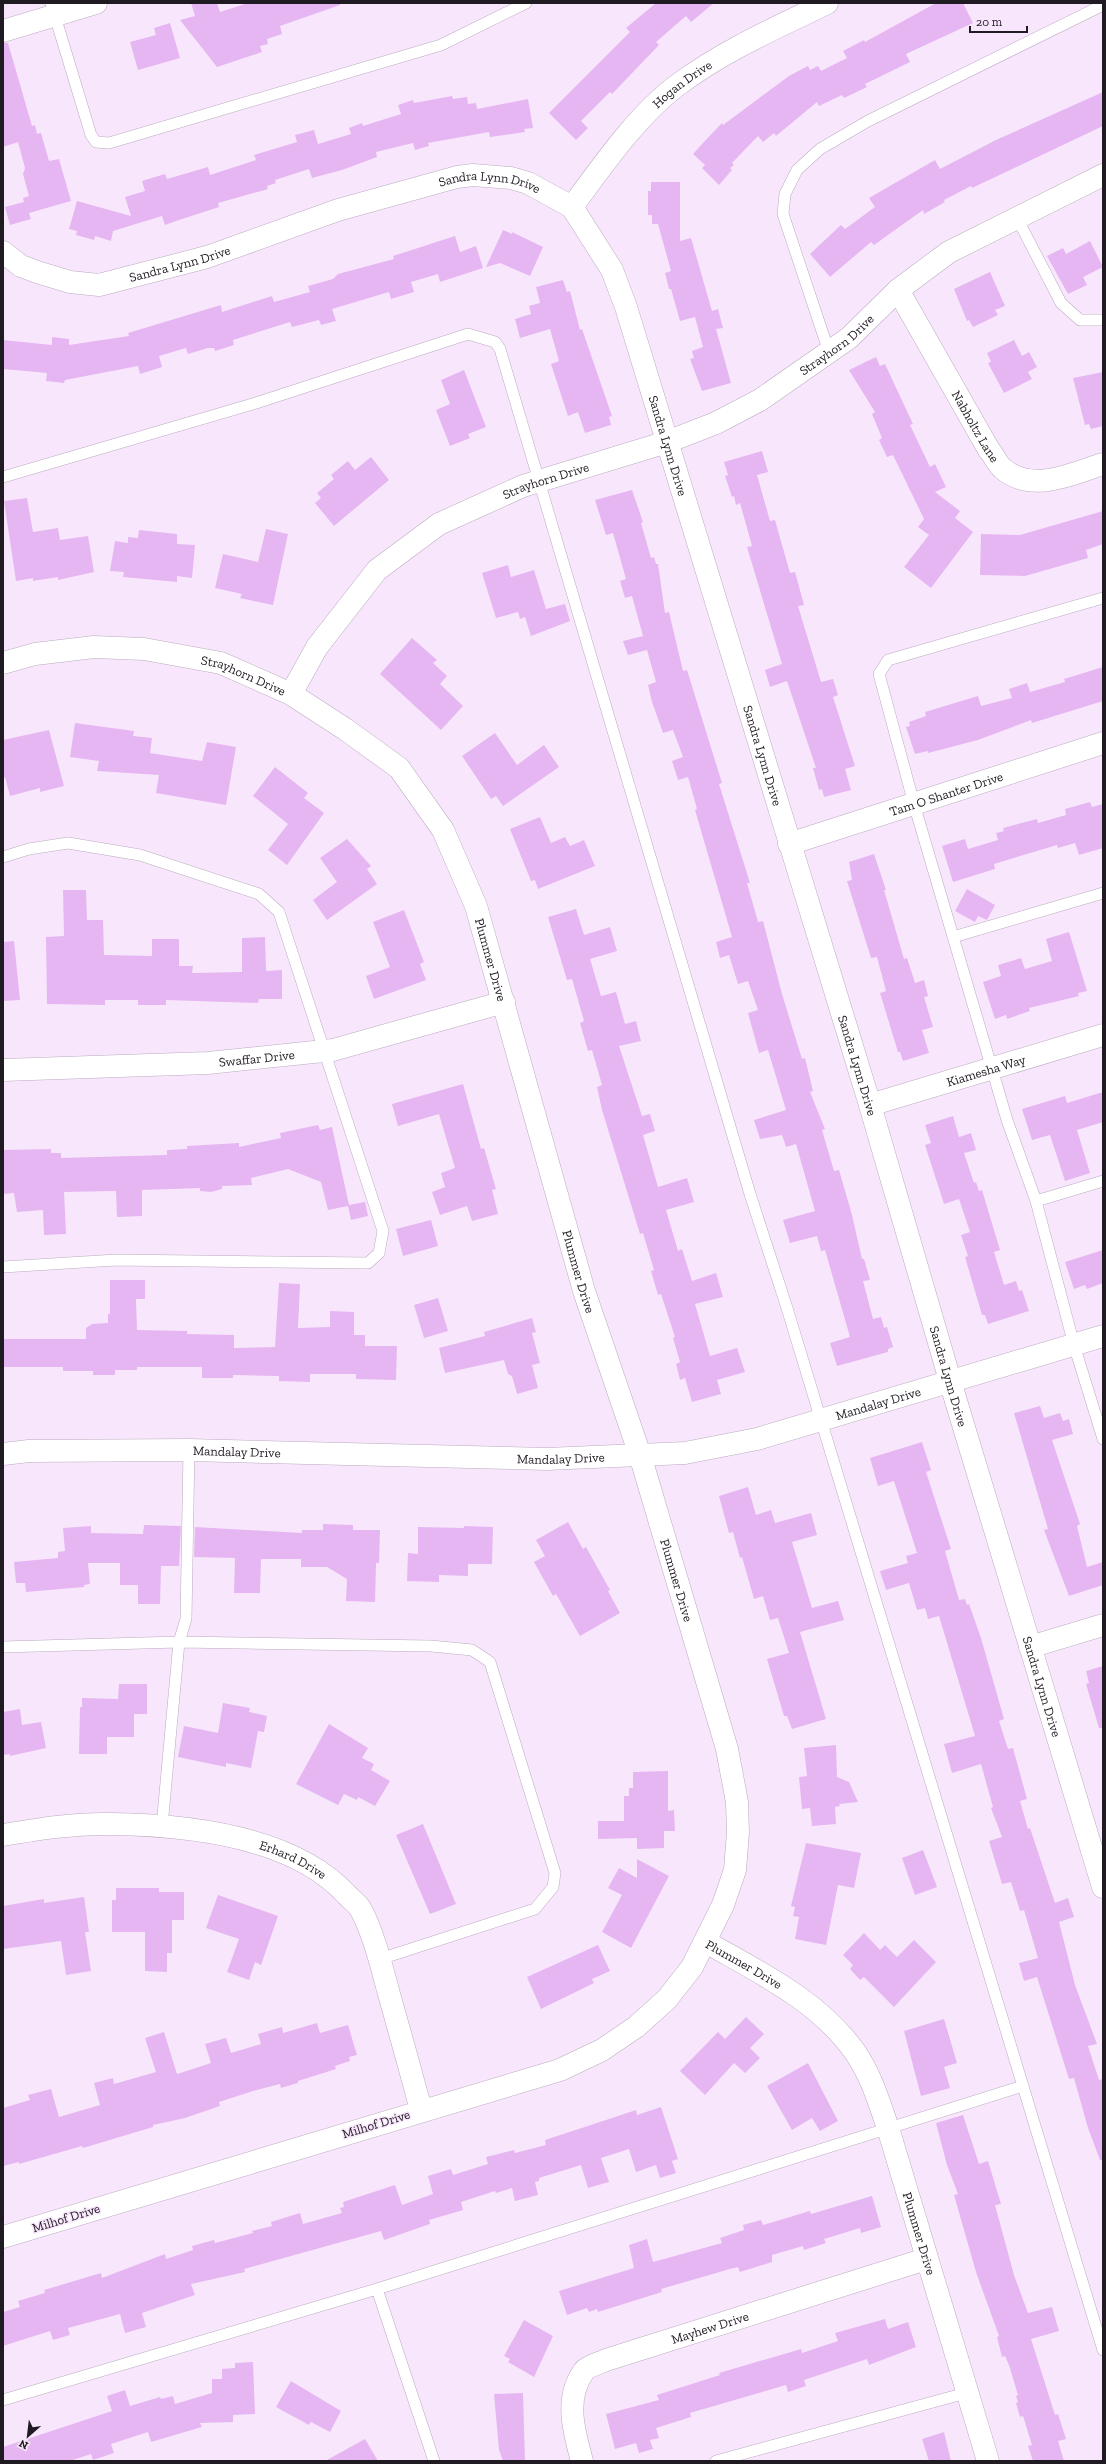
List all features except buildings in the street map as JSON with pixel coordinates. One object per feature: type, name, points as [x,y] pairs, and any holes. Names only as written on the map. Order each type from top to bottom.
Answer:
[{"type":"street","points":[[3,31],[53,9],[96,3]]},
{"type":"street","name":"Hogan Drive","points":[[572,207],[614,149],[677,85],[728,50],[827,3]]},
{"type":"street","name":"Sandra Lynn Drive","points":[[3,252],[20,266],[36,272],[70,282],[99,285],[208,256],[338,210],[457,177],[473,175],[511,178],[528,183],[572,207],[612,270],[626,307],[870,1105],[950,1382],[1103,1887]]},
{"type":"street","name":"Strayhorn Drive","points":[[3,663],[35,654],[94,647],[144,649],[221,663],[291,694],[317,647],[377,570],[439,524],[538,481],[667,442],[716,423],[760,400],[849,338],[898,290],[949,252],[1103,175]]},
{"type":"street","name":"Nabholtz Lane","points":[[898,290],[989,450],[1002,468],[1024,480],[1041,481],[1103,464]]},
{"type":"street","name":"Plummer Drive","points":[[291,694],[345,729],[399,768],[443,830],[476,906],[584,1291],[640,1455],[727,1749],[737,1802],[738,1832],[735,1870],[723,1905],[706,1942],[789,1990],[826,2018],[855,2053],[875,2090],[888,2128],[926,2259],[988,2461]]},
{"type":"street","name":"Tam O Shanter Drive","points":[[790,844],[1103,743]]},
{"type":"street","name":"Swaffar Drive","points":[[3,1070],[208,1063],[324,1051],[504,1002]]},
{"type":"street","name":"Kiamesha Way","points":[[870,1105],[1103,1035]]},
{"type":"street","name":"Mandalay Drive","points":[[3,1454],[29,1451],[189,1450],[547,1459],[685,1452],[757,1439],[1103,1336]]},
{"type":"street","points":[[1030,1647],[1103,1625]]},
{"type":"street","name":"Erhard Drive","points":[[3,1835],[50,1827],[110,1824],[162,1826],[225,1836],[272,1848],[311,1865],[334,1881],[360,1908],[380,1959],[421,2110]]},
{"type":"street","name":"Milhof Drive","points":[[3,2237],[421,2110],[560,2070],[602,2050],[636,2027],[667,1999],[692,1967],[706,1942]]},
{"type":"street","name":"Mayhew Drive","points":[[582,2461],[572,2426],[573,2394],[584,2370],[606,2360],[926,2259]]},
{"type":"lane","points":[[53,9],[91,136],[96,142],[109,143],[441,45],[526,3]]},
{"type":"lane","points":[[829,352],[783,214],[785,194],[797,170],[820,149],[868,121],[1103,5]]},
{"type":"lane","points":[[1017,218],[1061,304],[1080,320],[1103,320]]},
{"type":"lane","points":[[3,477],[256,403],[468,334],[494,342],[500,349],[538,481],[586,635],[750,1194],[821,1420],[1103,2350]]},
{"type":"lane","points":[[1103,598],[888,660],[879,674],[914,804],[993,1068],[1007,1120],[1036,1201],[1074,1345],[1103,1439]]},
{"type":"lane","points":[[3,857],[29,849],[68,843],[140,855],[259,894],[279,912],[383,1231],[378,1253],[368,1263],[116,1260],[3,1268]]},
{"type":"lane","points":[[953,937],[1103,893]]},
{"type":"lane","points":[[1036,1201],[1103,1181]]},
{"type":"lane","points":[[162,1826],[179,1642],[186,1619],[189,1450]]},
{"type":"lane","points":[[3,1647],[179,1642],[431,1646],[472,1650],[490,1662],[555,1873],[553,1887],[535,1909],[380,1959]]},
{"type":"lane","points":[[3,2400],[377,2289],[1023,2086]]},
{"type":"lane","points":[[377,2289],[434,2461]]},
{"type":"lane","points":[[716,2461],[966,2392]]}]
